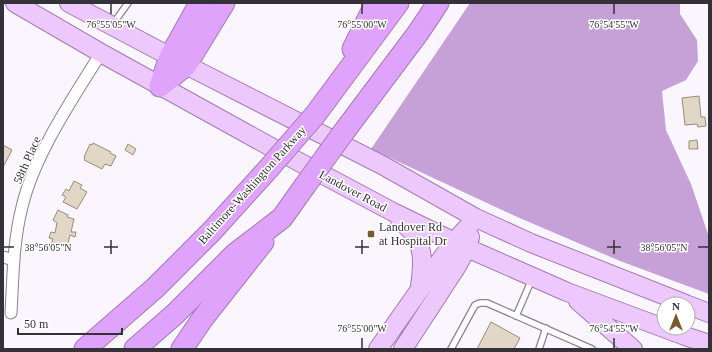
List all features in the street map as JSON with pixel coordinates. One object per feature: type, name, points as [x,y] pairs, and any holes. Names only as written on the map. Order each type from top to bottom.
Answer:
[{"type":"highway","points":[[178,61],[200,3]]},
{"type":"highway","points":[[160,86],[224,3]]},
{"type":"highway","points":[[320,107],[376,3]]},
{"type":"highway","name":"Baltimore-Washington Parkway","points":[[85,349],[155,288],[212,231],[269,168],[320,107],[398,3]]},
{"type":"highway","points":[[182,349],[203,318],[282,218],[418,33],[438,3]]},
{"type":"highway","points":[[135,349],[175,314],[235,254],[282,218]]},
{"type":"main road","name":"Landover Road","points":[[15,3],[101,53],[271,147],[393,212],[460,245],[567,292],[670,331],[709,344]]},
{"type":"main road","points":[[71,3],[178,61],[382,165],[476,218],[531,243],[667,296]]},
{"type":"main road","points":[[393,212],[415,235],[419,245],[422,258],[419,289]]},
{"type":"main road","points":[[378,349],[419,289],[460,245],[476,218]]},
{"type":"main road","points":[[403,349],[457,266],[460,245]]},
{"type":"main road","points":[[567,292],[633,349]]},
{"type":"main road","points":[[696,308],[709,313]]},
{"type":"street","name":"58th Place","points":[[11,313],[8,258],[28,186],[44,149],[101,53]]},
{"type":"lane","points":[[112,26],[125,4]]},
{"type":"lane","points":[[516,316],[533,277]]},
{"type":"lane","points":[[451,349],[475,305],[480,303],[487,303],[592,349]]},
{"type":"lane","points":[[539,349],[546,328]]},
{"type":"shaded area","points":[[470,3],[680,3],[680,14],[697,40],[698,61],[686,80],[662,91],[666,130],[691,184],[709,237],[709,294],[620,261],[515,216],[371,149]]},
{"type":"building","points":[[699,96],[701,117],[705,117],[706,126],[698,127],[697,124],[685,125],[682,98]]},
{"type":"building","points":[[697,140],[698,149],[689,149],[689,141]]},
{"type":"building","points":[[93,143],[116,156],[111,166],[105,164],[102,169],[84,160],[90,144],[92,145]]},
{"type":"building","points":[[128,144],[136,149],[133,155],[125,150]]},
{"type":"building","points":[[3,145],[12,150],[3,167]]},
{"type":"building","points":[[74,181],[82,185],[80,188],[87,192],[77,209],[63,202],[66,197],[62,195],[66,189],[69,191]]},
{"type":"building","points":[[58,210],[68,215],[67,217],[74,219],[71,232],[76,232],[75,237],[70,235],[67,248],[51,245],[53,239],[49,238],[51,232],[55,233],[57,223],[53,220]]},
{"type":"building","points":[[491,322],[520,338],[514,349],[477,349]]},
{"type":"place","name":"Landover Rd at Hospital Dr","points":[[371,234]]}]
